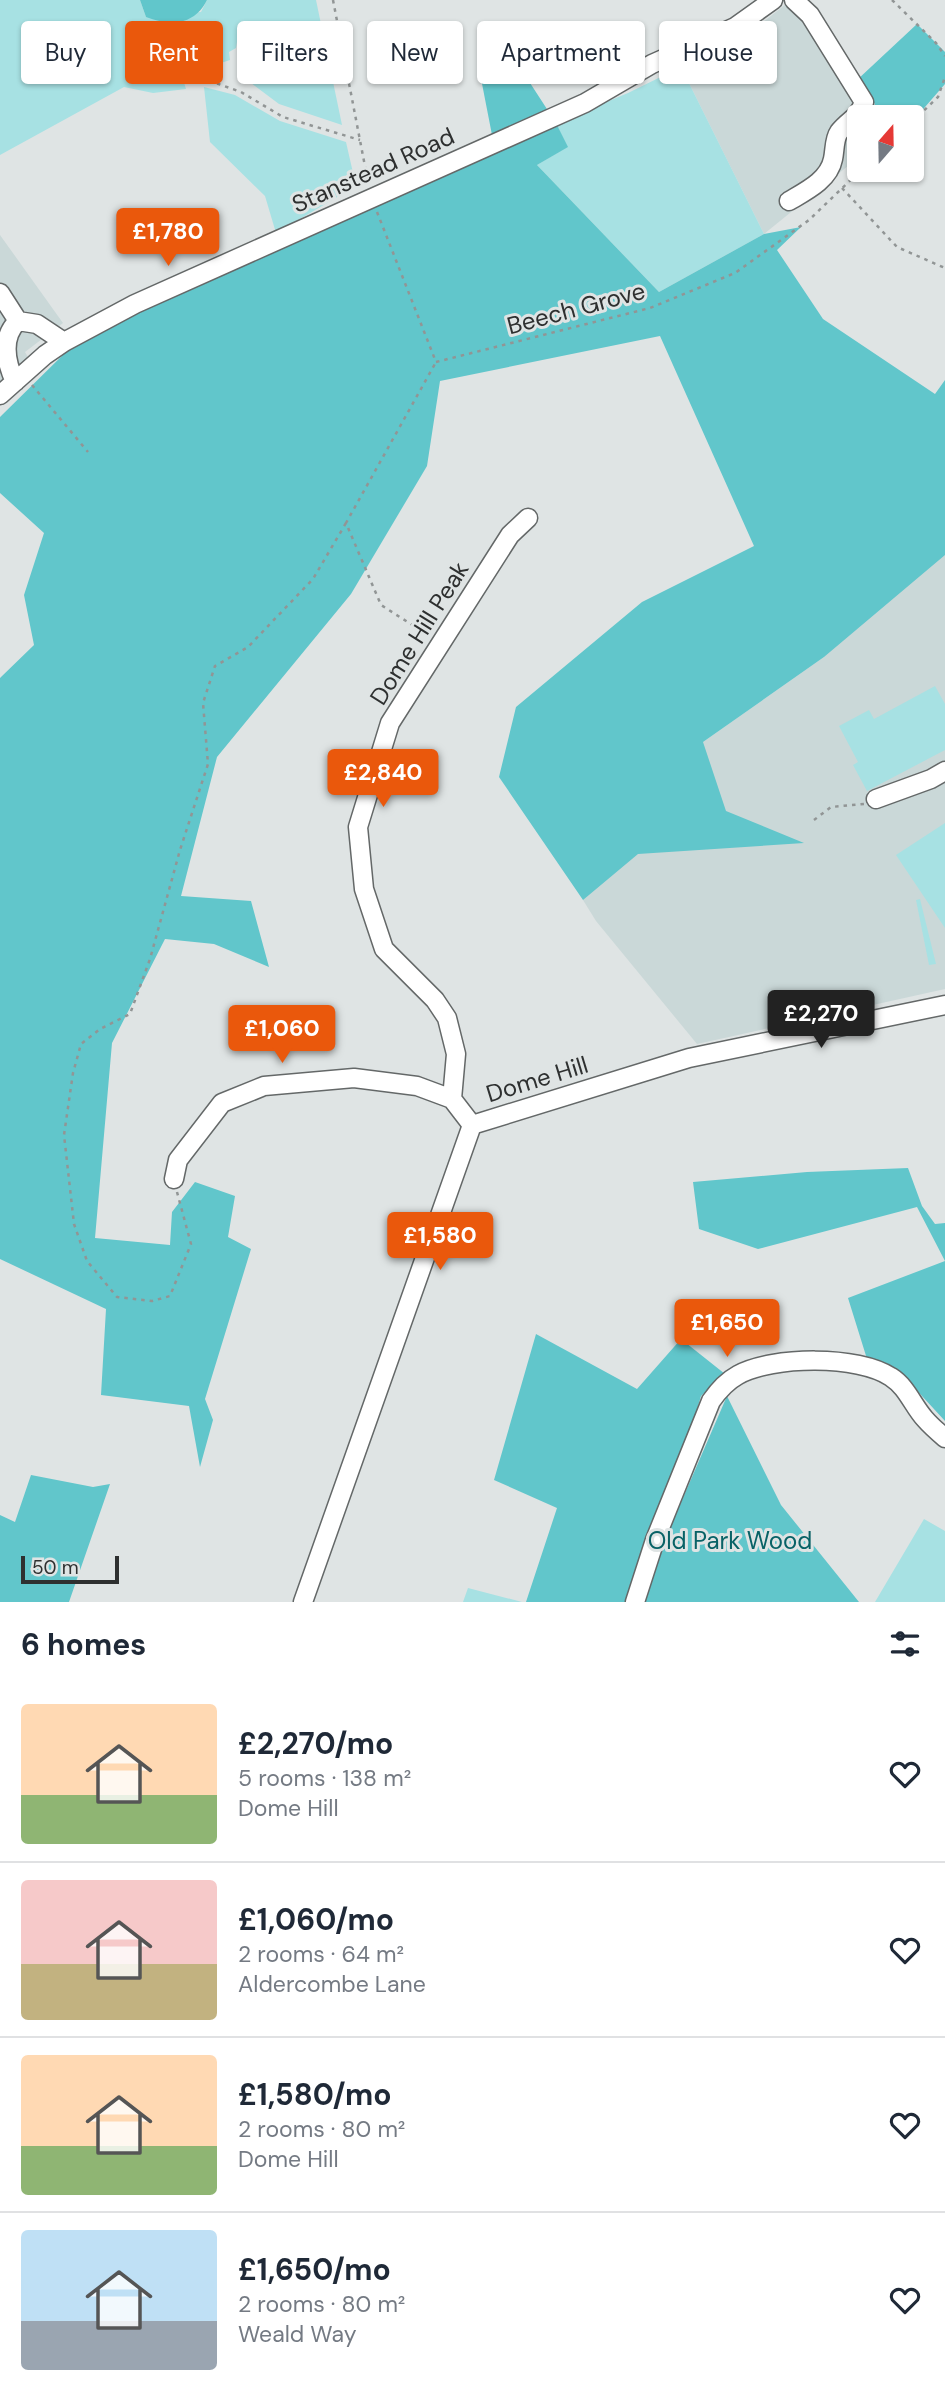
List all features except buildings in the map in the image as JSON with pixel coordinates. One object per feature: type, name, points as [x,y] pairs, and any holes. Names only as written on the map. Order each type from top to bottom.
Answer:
[{"type":"street","name":"Stanstead Road","points":[[0,395],[45,355],[64,342],[135,304],[585,103],[652,64],[735,27],[773,0]]},
{"type":"street","points":[[789,201],[811,189],[828,172],[840,130],[860,114],[864,102],[810,15],[794,0]]},
{"type":"street","points":[[0,293],[18,321],[37,324],[64,342]]},
{"type":"street","points":[[18,321],[9,332],[6,347],[8,365],[19,379]]},
{"type":"street","name":"Dome Hill Peak","points":[[452,1099],[456,1054],[447,1018],[435,1000],[384,949],[364,888],[358,827],[390,723],[510,534],[528,518]]},
{"type":"street","points":[[876,799],[931,779],[945,771]]},
{"type":"street","name":"Dome Hill","points":[[303,1602],[472,1125],[689,1058],[945,1005]]},
{"type":"street","points":[[174,1179],[178,1160],[222,1103],[264,1086],[354,1078],[417,1086],[452,1099],[472,1125]]},
{"type":"street","points":[[635,1602],[655,1540],[711,1401],[720,1389],[738,1375],[758,1368],[809,1360],[850,1362],[869,1367],[900,1383],[925,1420],[945,1438]]},
{"type":"path","points":[[174,1179],[191,1244],[170,1296],[152,1301],[117,1297],[87,1261],[74,1224],[64,1135],[73,1073],[81,1044],[130,1014],[146,970],[208,764],[203,703],[215,666],[248,647],[313,579],[436,362],[371,197],[333,0]]},
{"type":"path","points":[[892,0],[936,43],[945,56]]},
{"type":"path","points":[[924,110],[938,97],[945,77]]},
{"type":"path","points":[[219,84],[242,92],[283,117],[360,140]]},
{"type":"path","name":"Beech Grove","points":[[436,362],[650,308],[736,272],[809,220],[848,182]]},
{"type":"path","points":[[842,188],[897,247],[945,268]]},
{"type":"path","points":[[19,379],[88,452]]},
{"type":"path","points":[[346,523],[380,606],[442,644]]},
{"type":"path","points":[[814,820],[831,807],[859,806],[876,799]]},
{"type":"shaded area","points":[[0,0],[140,0],[146,17],[201,12],[207,0],[316,0],[320,21],[237,21],[236,48],[229,52],[230,60],[223,62],[223,21],[125,21],[125,84],[184,84],[186,89],[153,93],[124,87],[0,155]]},
{"type":"shaded area","points":[[798,0],[875,105],[847,105],[847,167],[764,234],[689,84],[777,84],[777,21],[765,21],[786,4],[793,4]]},
{"type":"shaded area","points":[[659,78],[659,84],[689,84],[764,234],[659,292],[537,165],[567,147],[556,123]]},
{"type":"shaded area","points":[[252,84],[333,84],[342,125],[279,104]]},
{"type":"shaded area","points":[[204,87],[235,95],[280,121],[346,142],[356,186],[276,233],[265,196],[210,142]]},
{"type":"shaded area","points":[[0,235],[63,323],[25,352],[29,359],[0,387]]},
{"type":"shaded area","points":[[945,508],[945,989],[697,1044],[596,921],[583,900],[703,742],[824,657]]},
{"type":"shaded area","points":[[935,686],[945,704],[945,750],[867,791],[853,765],[858,762],[839,726],[869,710],[874,719]]},
{"type":"shaded area","points":[[945,823],[945,928],[896,855]]},
{"type":"shaded area","points":[[920,899],[936,964],[929,965],[916,900]]},
{"type":"shaded area","points":[[924,1519],[945,1531],[945,1602],[875,1602]]},
{"type":"shaded area","points":[[468,1588],[522,1602],[463,1602]]},
{"type":"green space","points":[[140,0],[207,0],[202,9],[183,21],[160,21],[146,17]]},
{"type":"green space","points":[[917,24],[945,52],[945,84],[924,108],[924,105],[875,105],[857,80]]},
{"type":"green space","points":[[482,84],[531,84],[568,147],[537,165],[659,292],[764,234],[801,227],[777,250],[823,319],[935,394],[945,380],[945,555],[824,657],[703,742],[726,811],[804,843],[638,854],[583,900],[499,777],[516,707],[642,602],[754,546],[660,336],[440,381],[427,466],[351,594],[217,757],[181,896],[251,901],[269,967],[214,944],[165,939],[112,1043],[95,1238],[170,1245],[172,1212],[195,1182],[235,1196],[228,1237],[251,1249],[205,1399],[213,1420],[200,1467],[189,1406],[101,1395],[106,1309],[0,1259],[0,678],[34,645],[24,595],[44,533],[0,493],[0,417],[70,348],[200,280],[492,135]]},
{"type":"green space","points":[[908,1168],[922,1206],[935,1224],[945,1223],[945,1261],[917,1207],[758,1249],[699,1229],[693,1182],[807,1172]]},
{"type":"green space","points":[[945,1261],[945,1421],[898,1370],[867,1359],[848,1298]]},
{"type":"green space","points":[[536,1334],[637,1389],[681,1339],[725,1374],[701,1396],[685,1450],[628,1602],[526,1602],[557,1508],[494,1480]]},
{"type":"green space","name":"Old Park Wood","points":[[727,1396],[781,1505],[859,1602],[638,1602]]},
{"type":"green space","points":[[31,1475],[93,1487],[110,1484],[69,1602],[0,1602],[0,1515],[15,1522]]}]
